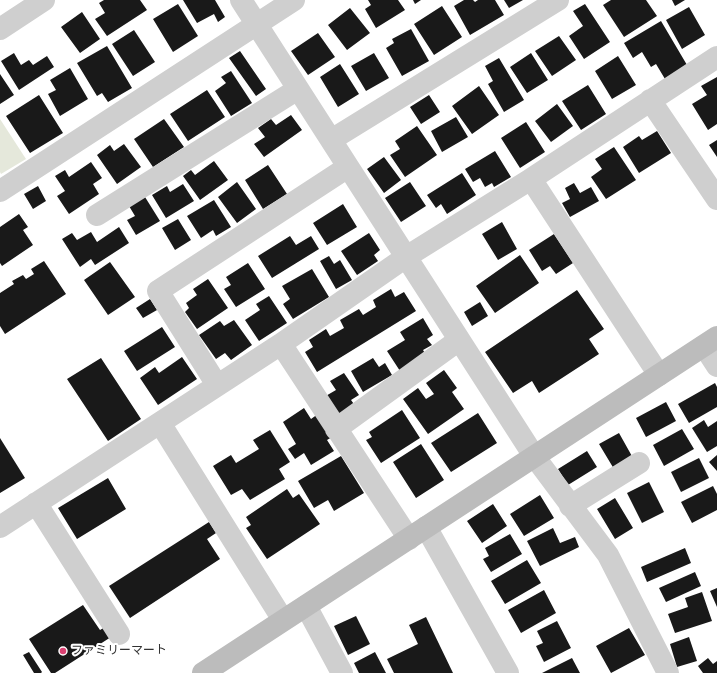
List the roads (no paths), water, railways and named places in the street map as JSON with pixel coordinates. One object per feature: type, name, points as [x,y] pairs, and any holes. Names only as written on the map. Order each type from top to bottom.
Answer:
[{"type":"street","points":[[0,29],[44,0]]},
{"type":"street","points":[[241,0],[534,456],[608,555],[668,673]]},
{"type":"street","points":[[0,191],[294,0]]},
{"type":"street","points":[[330,140],[558,0]]},
{"type":"street","points":[[0,527],[281,344],[406,257],[531,179],[717,57]]},
{"type":"street","points":[[97,215],[298,89]]},
{"type":"street","points":[[650,100],[717,200]]},
{"type":"street","points":[[217,385],[158,291],[348,167]]},
{"type":"street","points":[[531,179],[659,374]]},
{"type":"street","points":[[336,429],[459,340]]},
{"type":"street","points":[[203,673],[710,342],[717,366]]},
{"type":"street","points":[[281,344],[336,429],[418,533],[508,673]]},
{"type":"street","points":[[160,423],[283,620]]},
{"type":"street","points":[[570,506],[639,463]]},
{"type":"street","points":[[36,503],[119,634]]},
{"type":"street","points":[[306,606],[342,673]]},
{"type":"place","name":"ファミリーマート","points":[[63,651]]}]
